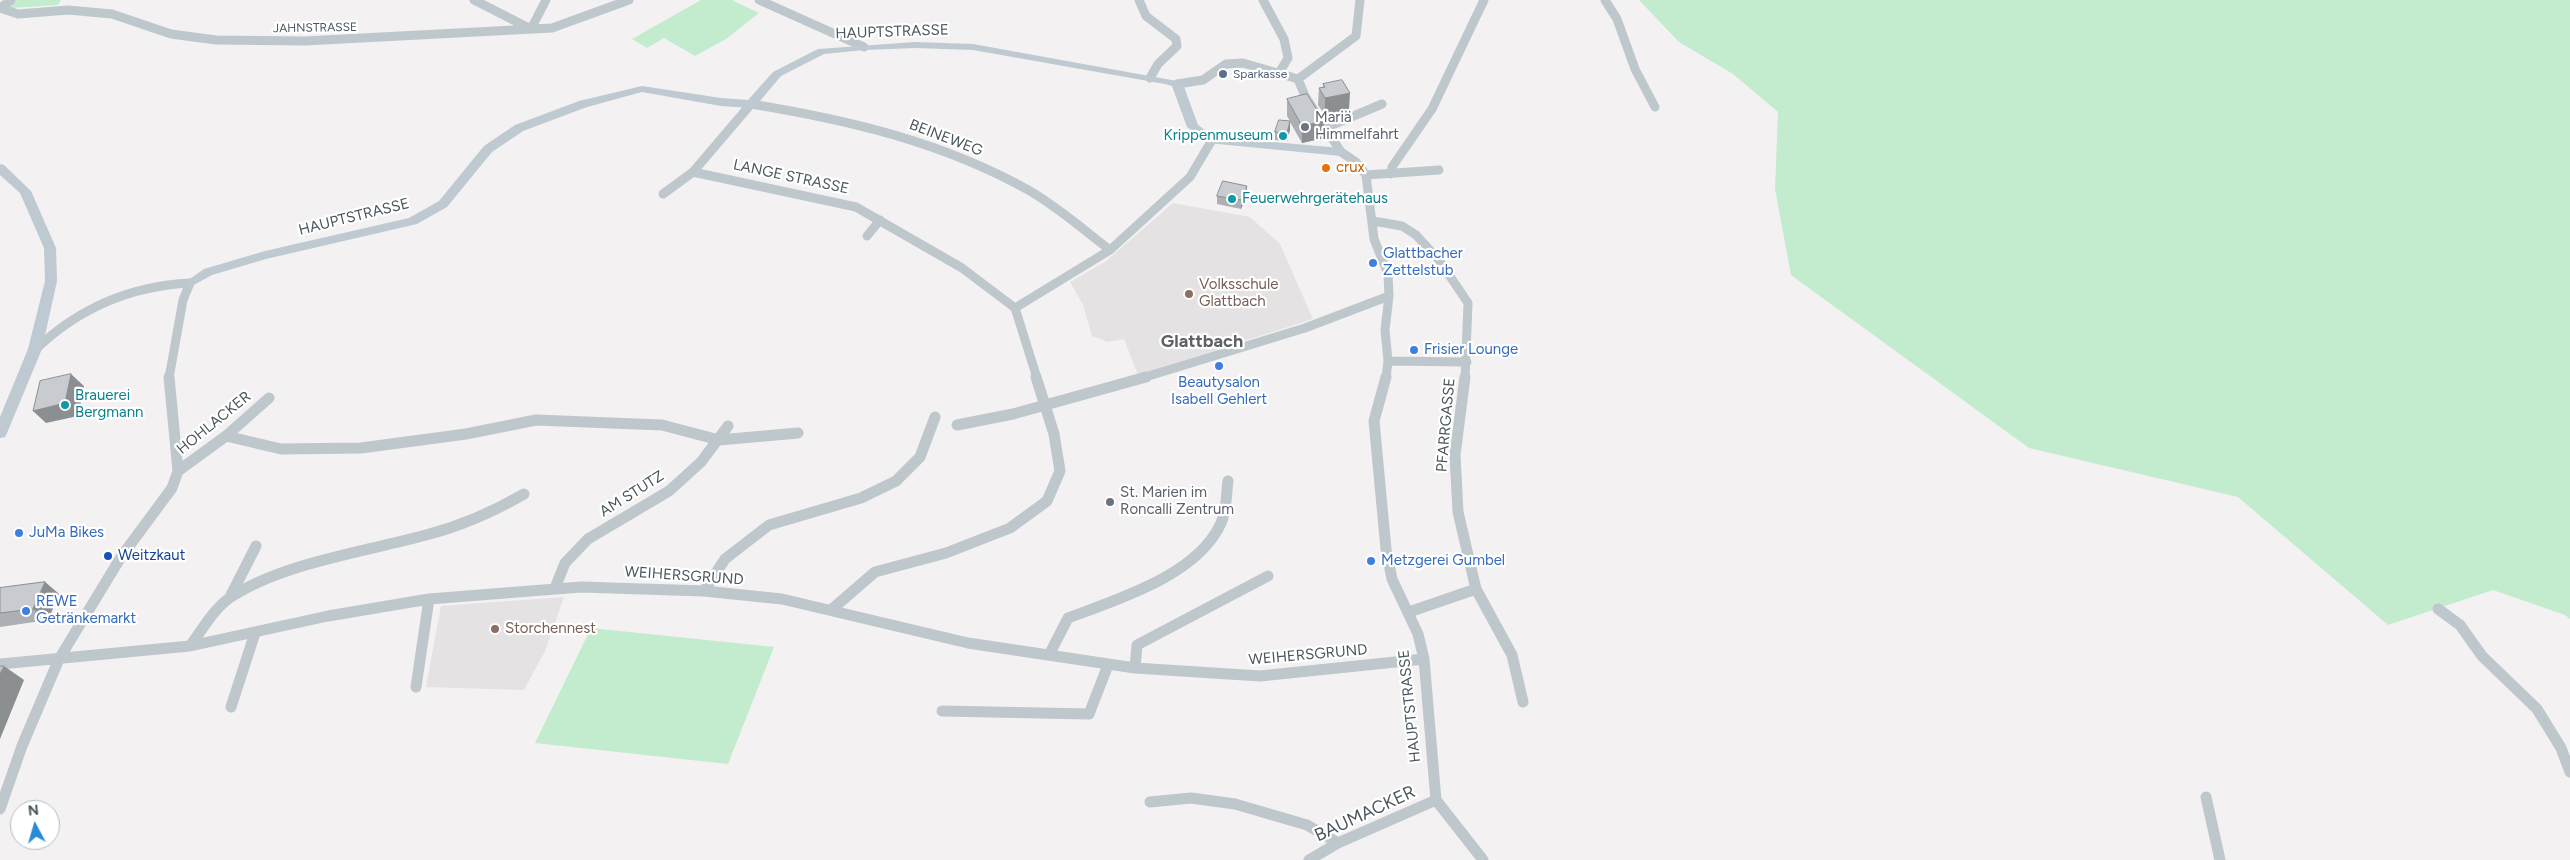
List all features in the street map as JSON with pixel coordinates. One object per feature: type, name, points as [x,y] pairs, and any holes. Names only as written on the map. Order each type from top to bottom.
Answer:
[{"type":"street","points":[[0,8],[11,0]]},
{"type":"street","points":[[474,0],[535,29],[546,0]]},
{"type":"street","name":"JAHNSTRASSE","points":[[0,8],[18,14],[68,10],[112,14],[171,34],[216,40],[305,40],[535,29],[564,25],[630,0]]},
{"type":"street","points":[[759,0],[864,48]]},
{"type":"street","points":[[1139,0],[1146,16],[1176,39],[1177,46],[1158,64],[1150,78]]},
{"type":"street","points":[[1263,0],[1284,39],[1288,58],[1279,73]]},
{"type":"street","points":[[1298,79],[1356,36],[1360,0]]},
{"type":"street","points":[[1391,174],[1392,167],[1432,109],[1484,0]]},
{"type":"street","points":[[1605,0],[1617,19],[1635,69],[1655,107]]},
{"type":"street","name":"HAUPTSTRASSE","points":[[35,349],[60,326],[102,304],[141,289],[170,283],[190,283],[208,272],[265,255],[414,221],[443,204],[488,149],[519,128],[583,104],[642,89],[721,102],[751,104],[777,74],[818,54],[864,48],[934,45],[972,47],[1177,84]]},
{"type":"street","points":[[1298,79],[1243,64],[1226,64],[1203,80],[1177,84],[1193,127],[1212,140],[1341,152]]},
{"type":"street","points":[[1298,79],[1305,96],[1341,152],[1356,162],[1366,175],[1440,170]]},
{"type":"street","points":[[663,194],[693,172],[751,104]]},
{"type":"street","name":"BEINEWEG","points":[[751,104],[833,117],[916,140],[974,161],[1032,193],[1110,250]]},
{"type":"street","points":[[1325,128],[1382,104]]},
{"type":"street","points":[[831,610],[875,572],[946,553],[1010,528],[1047,501],[1060,471],[1054,434],[1016,308],[1110,250],[1190,177],[1212,140]]},
{"type":"street","points":[[0,168],[25,191],[50,248],[51,281],[35,349],[0,433]]},
{"type":"street","name":"LANGE STRASSE","points":[[693,172],[856,207],[962,268],[1016,308]]},
{"type":"street","name":"HAUPTSTRASSE","points":[[1366,175],[1374,239],[1388,274],[1389,296],[1386,330],[1388,361],[1384,388],[1374,421],[1377,469],[1386,549],[1392,579],[1408,612],[1424,659],[1436,800]]},
{"type":"street","points":[[867,236],[880,220]]},
{"type":"street","name":"PFARRGASSE","points":[[1373,221],[1402,226],[1416,234],[1439,260],[1468,303],[1467,362],[1455,455],[1458,512],[1476,589],[1512,655],[1523,702]]},
{"type":"street","points":[[0,809],[22,746],[59,659],[121,557],[172,488],[178,471],[168,382],[183,300],[190,283]]},
{"type":"street","points":[[957,425],[1044,406],[1305,328],[1389,296]]},
{"type":"street","points":[[1388,361],[1467,362]]},
{"type":"street","name":"HOHLACKER","points":[[178,471],[226,436],[269,398]]},
{"type":"street","points":[[704,591],[725,559],[769,525],[861,498],[896,481],[920,457],[934,417]]},
{"type":"street","points":[[226,436],[281,449],[360,448],[466,434],[536,420],[662,425],[719,440],[798,433]]},
{"type":"street","name":"AM STUTZ","points":[[555,588],[565,563],[588,539],[669,491],[701,462],[728,426]]},
{"type":"street","points":[[1050,655],[1068,618],[1137,591],[1200,555],[1221,524],[1228,481]]},
{"type":"street","points":[[230,597],[292,569],[355,552],[428,536],[474,521],[502,508],[524,494]]},
{"type":"street","points":[[190,646],[230,597],[256,546]]},
{"type":"street","points":[[1135,668],[1137,645],[1268,576]]},
{"type":"street","name":"WEIHERSGRUND","points":[[0,664],[190,646],[328,616],[429,599],[555,588],[627,587],[782,598],[968,643],[1135,668],[1260,676],[1424,659]]},
{"type":"street","points":[[1408,612],[1476,589]]},
{"type":"street","points":[[416,687],[429,599]]},
{"type":"street","points":[[2438,609],[2460,625],[2482,656],[2537,708],[2561,748],[2570,772]]},
{"type":"street","points":[[231,707],[255,633]]},
{"type":"street","points":[[942,711],[1089,714],[1108,665]]},
{"type":"street","points":[[2206,796],[2220,860]]},
{"type":"street","points":[[1150,802],[1191,798],[1235,804],[1307,825],[1338,843]]},
{"type":"street","points":[[1436,800],[1483,860]]},
{"type":"street","name":"BAUMACKER","points":[[1309,860],[1338,843],[1436,800]]},
{"type":"shaded area","name":"Volksschule Glattbach","points":[[1173,203],[1250,217],[1280,244],[1313,319],[1138,375],[1124,339],[1108,342],[1092,336],[1083,305],[1070,282],[1105,262]]},
{"type":"shaded area","name":"Storchennest","points":[[564,597],[545,651],[524,690],[426,687],[441,606]]},
{"type":"green space","points":[[13,0],[61,0],[58,5],[11,8],[9,4]]},
{"type":"green space","points":[[701,0],[732,0],[759,13],[726,39],[695,56],[664,38],[647,48],[632,39]]},
{"type":"green space","points":[[1639,0],[2570,0],[2570,619],[2565,615],[2493,590],[2388,625],[2238,497],[2029,448],[1791,275],[1775,189],[1778,112],[1733,74],[1679,42]]},
{"type":"green space","points":[[591,628],[774,647],[728,764],[535,743]]},
{"type":"building","points":[[1342,80],[1350,93],[1325,98],[1319,88],[1325,87],[1323,84]]},
{"type":"building","points":[[1307,94],[1324,121],[1302,126],[1287,99]]},
{"type":"building","points":[[1279,120],[1290,121],[1287,133],[1275,132]]},
{"type":"building","points":[[1223,181],[1247,186],[1241,200],[1217,196]]},
{"type":"building","points":[[71,374],[65,403],[33,411],[40,381]]},
{"type":"building","points":[[45,582],[33,609],[0,613],[0,588]]},
{"type":"building","points":[[0,666],[4,666],[0,674]]},
{"type":"place","name":"Sparkasse","points":[[1223,74]]},
{"type":"place","name":"Mariä Himmelfahrt","points":[[1305,127]]},
{"type":"place","name":"Krippenmuseum","points":[[1283,136]]},
{"type":"place","name":"crux","points":[[1326,168]]},
{"type":"place","name":"Feuerwehrgerätehaus","points":[[1232,199]]},
{"type":"place","name":"Glattbacher Zettelstub","points":[[1373,263]]},
{"type":"place","name":"Volksschule Glattbach","points":[[1189,294]]},
{"type":"place","name":"Frisier Lounge","points":[[1414,350]]},
{"type":"place","name":"Beautysalon Isabell Gehlert","points":[[1219,366]]},
{"type":"place","name":"Brauerei Bergmann","points":[[65,405]]},
{"type":"place","name":"St. Marien im Roncalli Zentrum","points":[[1110,502]]},
{"type":"place","name":"JuMa Bikes","points":[[19,533]]},
{"type":"place","name":"Weitzkaut","points":[[108,556]]},
{"type":"place","name":"Metzgerei Gumbel","points":[[1371,561]]},
{"type":"place","name":"REWE Getränkemarkt","points":[[26,611]]},
{"type":"place","name":"Storchennest","points":[[495,629]]},
{"type":"district","name":"Glattbach","points":[[1202,342]]}]
